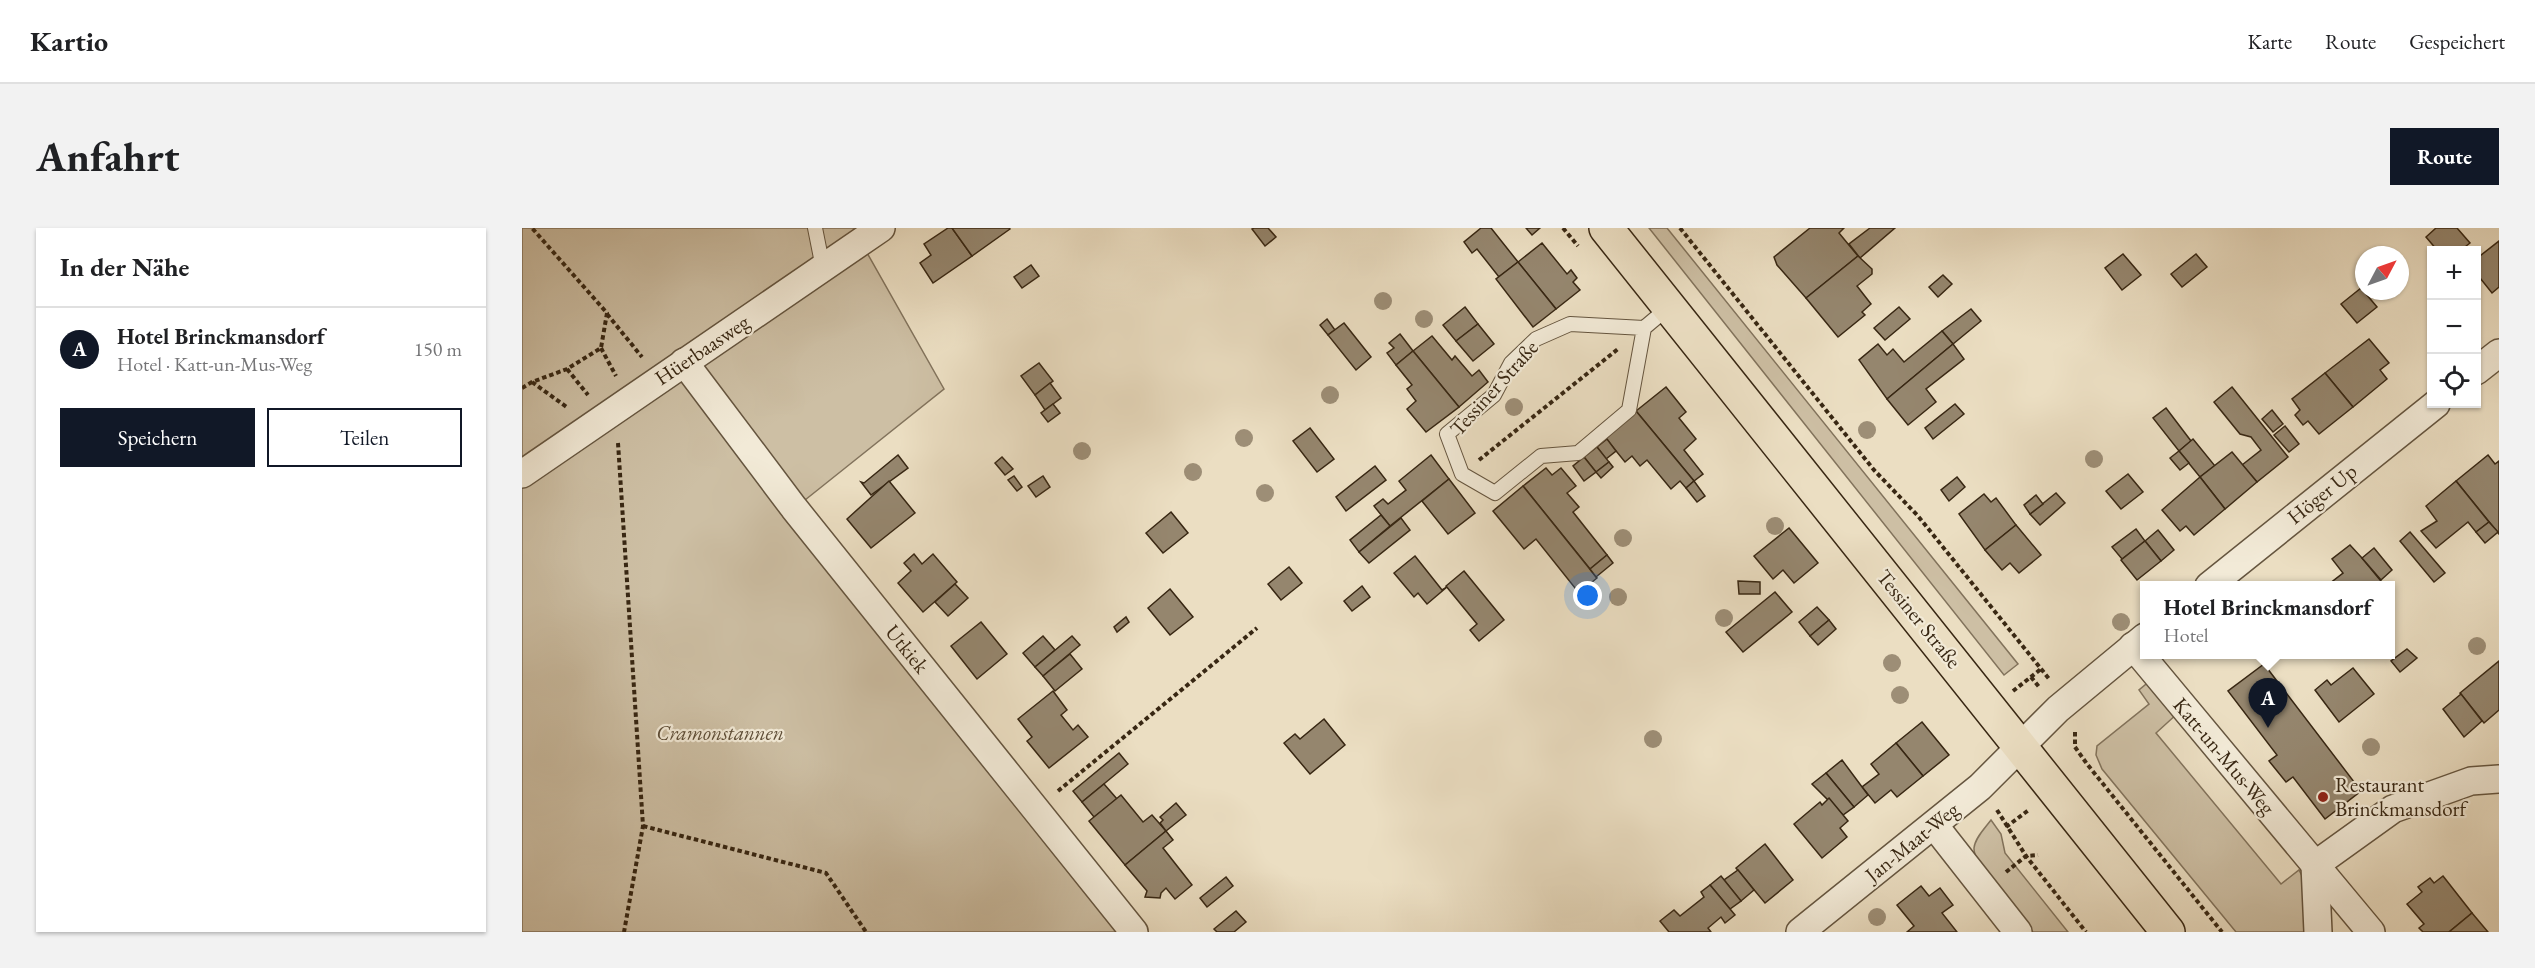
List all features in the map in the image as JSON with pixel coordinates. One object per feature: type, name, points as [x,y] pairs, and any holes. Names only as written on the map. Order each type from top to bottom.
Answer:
[{"type":"main road","name":"Tessiner Straße","points":[[1606,228],[2168,932]]},
{"type":"street","name":"Hüerbaasweg","points":[[522,474],[882,228]]},
{"type":"street","points":[[2481,367],[2499,352]]},
{"type":"street","name":"Utkiek","points":[[684,362],[794,508],[1134,932]]},
{"type":"street","name":"Höger Up","points":[[2214,581],[2431,408]]},
{"type":"street","points":[[2021,747],[2067,702],[2139,642]]},
{"type":"street","name":"Katt-un-Mus-Weg","points":[[2152,659],[2315,865],[2371,932]]},
{"type":"street","name":"Jan-Maat-Weg","points":[[1800,932],[1985,783],[2021,747]]},
{"type":"street","points":[[2471,781],[2499,759]]},
{"type":"street","points":[[2318,932],[2315,865],[2393,809],[2471,781],[2499,779]]},
{"type":"street","points":[[1934,825],[2018,932]]},
{"type":"lane","points":[[814,228],[823,268]]},
{"type":"lane","points":[[1462,474],[1495,494],[1540,456],[1578,453],[1629,410],[1644,328],[1670,306]]},
{"type":"lane","name":"Tessiner Straße","points":[[1462,474],[1447,434],[1494,395],[1511,363],[1536,339],[1570,324],[1644,328]]},
{"type":"path","points":[[532,228],[660,379]]},
{"type":"path","points":[[1680,228],[1874,470],[1918,516],[2067,702]]},
{"type":"path","points":[[522,388],[567,369],[601,348],[607,314]]},
{"type":"path","points":[[1462,474],[1644,328]]},
{"type":"path","points":[[532,382],[592,425]]},
{"type":"path","points":[[616,409],[643,826],[624,932]]},
{"type":"path","points":[[1035,809],[1257,628]]},
{"type":"path","points":[[2075,728],[2075,747],[2087,764],[2222,932]]},
{"type":"path","points":[[1997,810],[2026,856],[2086,932]]},
{"type":"path","points":[[643,826],[826,873],[866,932]]},
{"type":"path","points":[[1985,890],[2026,856],[2038,855]]},
{"type":"green space","name":"Cramonstannen","points":[[522,228],[853,228],[944,389],[795,508],[1134,932],[522,932]]},
{"type":"green space","points":[[1649,228],[1667,228],[2018,664],[2004,675]]},
{"type":"green space","points":[[2151,680],[2178,713],[2156,733],[2281,884],[2299,870],[2307,886],[2308,932],[2236,932],[2102,769],[2096,755],[2097,746],[2149,704],[2139,690]]},
{"type":"green space","points":[[1991,820],[2001,834],[2005,853],[2068,932],[2033,932],[1989,879],[1981,867],[1974,848],[1978,837]]},
{"type":"building","points":[[948,228],[952,228],[972,256],[933,283],[920,263],[931,255],[924,244]]},
{"type":"building","points":[[952,228],[1009,228],[1010,229],[972,256]]},
{"type":"building","points":[[1268,228],[1276,237],[1265,246],[1252,229]]},
{"type":"building","points":[[1481,228],[1491,228],[1518,262],[1499,277],[1477,249],[1472,253],[1464,242]]},
{"type":"building","points":[[1526,228],[1540,228],[1532,235]]},
{"type":"building","points":[[1810,228],[1844,228],[1839,233],[1858,256],[1806,298],[1777,265],[1774,257]]},
{"type":"building","points":[[1870,228],[1895,228],[1860,258],[1849,244]]},
{"type":"building","points":[[2436,228],[2457,228],[2470,243],[2466,246],[2434,246],[2426,237]]},
{"type":"building","points":[[2499,241],[2499,287],[2492,293],[2481,279],[2481,255]]},
{"type":"building","points":[[1542,243],[1567,274],[1571,270],[1577,278],[1573,282],[1580,290],[1556,309],[1518,262]]},
{"type":"building","points":[[2123,254],[2141,275],[2122,290],[2105,268]]},
{"type":"building","points":[[2196,254],[2207,267],[2182,287],[2171,274]]},
{"type":"building","points":[[1858,256],[1872,269],[1872,274],[1857,286],[1871,304],[1862,312],[1865,315],[1838,337],[1806,298]]},
{"type":"building","points":[[1518,262],[1556,309],[1533,327],[1496,279]]},
{"type":"building","points":[[1031,265],[1039,276],[1022,288],[1014,277]]},
{"type":"building","points":[[1943,275],[1952,284],[1938,297],[1929,287]]},
{"type":"building","points":[[2355,293],[2355,300],[2371,300],[2377,307],[2357,323],[2341,304]]},
{"type":"building","points":[[1465,307],[1478,324],[1456,341],[1443,325]]},
{"type":"building","points":[[1899,307],[1910,319],[1885,340],[1874,328]]},
{"type":"building","points":[[1971,309],[1981,321],[1953,344],[1942,331]]},
{"type":"building","points":[[1327,319],[1335,330],[1328,335],[1320,325]]},
{"type":"building","points":[[1344,323],[1371,357],[1356,370],[1328,335]]},
{"type":"building","points":[[1478,324],[1494,344],[1473,361],[1456,341]]},
{"type":"building","points":[[1942,331],[1953,344],[1887,399],[1859,360],[1878,344],[1887,355],[1893,349],[1904,362]]},
{"type":"building","points":[[1400,334],[1413,351],[1396,365],[1387,353],[1394,348],[1389,343]]},
{"type":"building","points":[[1432,336],[1452,360],[1455,356],[1472,376],[1479,370],[1488,382],[1459,407],[1413,351]]},
{"type":"building","points":[[2369,339],[2389,363],[2380,370],[2387,379],[2353,407],[2325,373]]},
{"type":"building","points":[[1953,344],[1964,359],[1926,389],[1936,402],[1908,425],[1887,399]]},
{"type":"building","points":[[1413,351],[1459,407],[1426,432],[1407,409],[1416,401],[1407,389],[1412,385],[1396,365]]},
{"type":"building","points":[[1039,363],[1053,381],[1035,395],[1021,376]]},
{"type":"building","points":[[2325,373],[2353,407],[2319,434],[2308,421],[2303,425],[2295,415],[2300,410],[2292,399]]},
{"type":"building","points":[[1050,383],[1061,398],[1045,410],[1035,395]]},
{"type":"building","points":[[1666,387],[1686,412],[1679,418],[1696,439],[1684,450],[1703,474],[1694,481],[1636,411]]},
{"type":"building","points":[[2232,387],[2288,457],[2257,482],[2242,465],[2261,450],[2251,437],[2240,434],[2214,402]]},
{"type":"building","points":[[1053,404],[1060,413],[1048,422],[1041,413]]},
{"type":"building","points":[[1955,404],[1964,414],[1933,439],[1925,428]]},
{"type":"building","points":[[2166,408],[2191,441],[2179,451],[2153,418]]},
{"type":"building","points":[[2272,410],[2283,424],[2273,432],[2262,419]]},
{"type":"building","points":[[1636,411],[1694,481],[1686,488],[1680,481],[1671,489],[1647,460],[1640,466],[1632,456],[1625,462],[1604,436]]},
{"type":"building","points":[[2285,426],[2299,444],[2289,452],[2274,435]]},
{"type":"building","points":[[1310,428],[1334,459],[1317,472],[1293,441]]},
{"type":"building","points":[[1607,439],[1616,451],[1606,459],[1597,447]]},
{"type":"building","points":[[2193,439],[2215,466],[2200,477],[2179,451]]},
{"type":"building","points":[[1597,447],[1609,462],[1596,472],[1584,457]]},
{"type":"building","points":[[2179,451],[2189,463],[2180,470],[2170,458]]},
{"type":"building","points":[[2232,452],[2257,482],[2225,509],[2200,477]]},
{"type":"building","points":[[898,455],[908,468],[871,495],[861,482],[864,483]]},
{"type":"building","points":[[1431,455],[1449,479],[1390,526],[1374,506],[1383,499],[1388,504],[1406,490],[1399,481]]},
{"type":"building","points":[[2488,455],[2495,464],[2499,461],[2499,534],[2456,481]]},
{"type":"building","points":[[1002,457],[1013,469],[1005,475],[995,463]]},
{"type":"building","points":[[1584,457],[1596,472],[1584,481],[1573,466]]},
{"type":"building","points":[[1609,462],[1613,467],[1601,478],[1596,472]]},
{"type":"building","points":[[1375,466],[1386,480],[1346,511],[1336,497]]},
{"type":"building","points":[[1546,468],[1552,475],[1561,468],[1576,486],[1567,493],[1579,507],[1573,512],[1607,555],[1590,569],[1523,486]]},
{"type":"building","points":[[2128,474],[2143,492],[2121,509],[2106,491]]},
{"type":"building","points":[[1014,476],[1022,487],[1017,491],[1008,480]]},
{"type":"building","points":[[1043,476],[1050,487],[1036,497],[1028,486]]},
{"type":"building","points":[[1957,477],[1965,487],[1949,501],[1941,490]]},
{"type":"building","points":[[2200,477],[2225,509],[2194,535],[2186,526],[2180,531],[2162,510]]},
{"type":"building","points":[[1449,479],[1475,513],[1448,534],[1422,501]]},
{"type":"building","points":[[889,481],[915,513],[871,548],[847,519]]},
{"type":"building","points":[[1694,481],[1705,496],[1697,502],[1686,488]]},
{"type":"building","points":[[2456,481],[2489,522],[2476,532],[2468,522],[2436,548],[2421,531],[2437,521],[2426,506]]},
{"type":"building","points":[[1523,486],[1597,578],[1579,593],[1536,539],[1524,549],[1493,511]]},
{"type":"building","points":[[2056,493],[2065,503],[2040,525],[2030,514]]},
{"type":"building","points":[[1984,494],[1991,502],[1996,498],[2016,525],[1985,550],[1959,514]]},
{"type":"building","points":[[2036,495],[2043,504],[2030,514],[2024,505]]},
{"type":"building","points":[[1171,512],[1188,533],[1163,553],[1146,533]]},
{"type":"building","points":[[1381,515],[1390,526],[1359,552],[1350,540]]},
{"type":"building","points":[[1401,518],[1410,530],[1369,563],[1359,552]]},
{"type":"building","points":[[2489,522],[2498,532],[2485,543],[2476,532]]},
{"type":"building","points":[[2016,525],[2041,555],[2019,573],[2010,563],[2002,570],[1985,550]]},
{"type":"building","points":[[1789,528],[1818,563],[1794,583],[1783,570],[1773,579],[1754,556]]},
{"type":"building","points":[[2136,529],[2145,541],[2122,559],[2112,547]]},
{"type":"building","points":[[2158,530],[2174,550],[2161,561],[2145,541]]},
{"type":"building","points":[[2410,532],[2445,573],[2434,582],[2400,541]]},
{"type":"building","points":[[2145,541],[2161,561],[2137,580],[2121,560]]},
{"type":"building","points":[[2350,545],[2381,581],[2333,581],[2343,573],[2332,559]]},
{"type":"building","points":[[2374,548],[2392,570],[2381,580],[2362,558]]},
{"type":"building","points":[[914,554],[922,564],[933,554],[957,582],[923,612],[898,583],[911,571],[904,563]]},
{"type":"building","points":[[1607,555],[1613,563],[1596,577],[1590,569]]},
{"type":"building","points":[[1415,556],[1442,590],[1447,587],[1427,604],[1418,593],[1414,597],[1394,573]]},
{"type":"building","points":[[1289,567],[1302,583],[1281,600],[1268,584]]},
{"type":"building","points":[[1464,571],[1504,620],[1479,641],[1470,630],[1477,624],[1446,586]]},
{"type":"building","points":[[1738,581],[1760,582],[1760,594],[1739,594]]},
{"type":"building","points":[[955,584],[968,598],[948,616],[935,602]]},
{"type":"building","points":[[1362,586],[1370,597],[1352,611],[1344,601]]},
{"type":"building","points":[[1170,589],[1193,617],[1170,635],[1148,608]]},
{"type":"building","points":[[1775,592],[1792,612],[1743,652],[1726,632]]},
{"type":"building","points":[[1817,607],[1829,620],[1810,636],[1799,622]]},
{"type":"building","points":[[1126,617],[1129,622],[1117,632],[1114,627]]},
{"type":"building","points":[[1829,620],[1836,629],[1818,645],[1810,636]]},
{"type":"building","points":[[981,622],[1007,654],[977,679],[951,646]]},
{"type":"building","points":[[1043,636],[1055,650],[1035,667],[1023,653]]},
{"type":"building","points":[[1072,636],[1080,645],[1043,676],[1035,667]]},
{"type":"building","points":[[2407,649],[2417,658],[2400,672],[2391,661]]},
{"type":"building","points":[[1070,654],[1082,669],[1055,691],[1043,676]]},
{"type":"building","points":[[2499,661],[2499,710],[2484,723],[2460,693]]},
{"type":"building","points":[[2264,664],[2361,791],[2325,819],[2293,777],[2286,782],[2269,761],[2277,755],[2228,691]]},
{"type":"building","points":[[2353,668],[2374,694],[2339,722],[2315,690],[2327,680],[2331,685]]},
{"type":"building","points":[[1053,691],[1067,710],[1061,715],[1073,730],[1078,725],[1088,737],[1049,768],[1027,741],[1032,737],[1018,719]]},
{"type":"building","points":[[2461,694],[2482,721],[2464,737],[2443,709]]},
{"type":"building","points":[[1324,719],[1345,745],[1310,774],[1284,743],[1295,734],[1300,739]]},
{"type":"building","points":[[1922,722],[1949,755],[1923,776],[1896,743]]},
{"type":"building","points":[[1896,743],[1923,776],[1897,797],[1891,790],[1875,803],[1862,787],[1879,774],[1871,764]]},
{"type":"building","points":[[1119,753],[1128,764],[1082,802],[1073,791]]},
{"type":"building","points":[[1842,760],[1868,795],[1854,807],[1826,773]]},
{"type":"building","points":[[1826,773],[1854,807],[1843,815],[1812,784]]},
{"type":"building","points":[[1104,784],[1117,799],[1094,817],[1082,802]]},
{"type":"building","points":[[1121,795],[1143,822],[1152,815],[1166,831],[1125,865],[1089,821]]},
{"type":"building","points":[[1829,798],[1848,821],[1840,828],[1847,837],[1822,858],[1794,824],[1820,802],[1822,805]]},
{"type":"building","points":[[1176,803],[1186,815],[1166,831],[1160,823],[1163,820],[1160,817]]},
{"type":"building","points":[[1166,831],[1173,840],[1163,848],[1192,885],[1175,899],[1166,888],[1160,898],[1145,897],[1147,891],[1125,865]]},
{"type":"building","points":[[1765,844],[1793,880],[1765,903],[1736,868]]},
{"type":"building","points":[[1738,870],[1754,890],[1741,901],[1724,880]]},
{"type":"building","points":[[1721,876],[1741,901],[1730,909],[1710,885]]},
{"type":"building","points":[[2443,876],[2472,913],[2449,932],[2423,932],[2419,928],[2424,924],[2407,904],[2422,892],[2418,887],[2430,878],[2434,883]]},
{"type":"building","points":[[1226,877],[1233,886],[1207,907],[1200,898]]},
{"type":"building","points":[[1710,885],[1735,915],[1725,923],[1721,917],[1708,928],[1711,932],[1669,932],[1660,921],[1674,910],[1680,916],[1704,897],[1701,892]]},
{"type":"building","points":[[1921,886],[1929,896],[1940,888],[1953,905],[1942,913],[1957,932],[1907,932],[1914,926],[1897,905]]},
{"type":"building","points":[[1236,911],[1246,922],[1234,932],[1217,932],[1214,929]]},
{"type":"building","points":[[2472,913],[2488,932],[2449,932]]},
{"type":"place","name":"Hotel Brinckmansdorf","points":[[2268,728]]},
{"type":"place","name":"Restaurant Brinckmansdorf","points":[[2323,797]]}]
